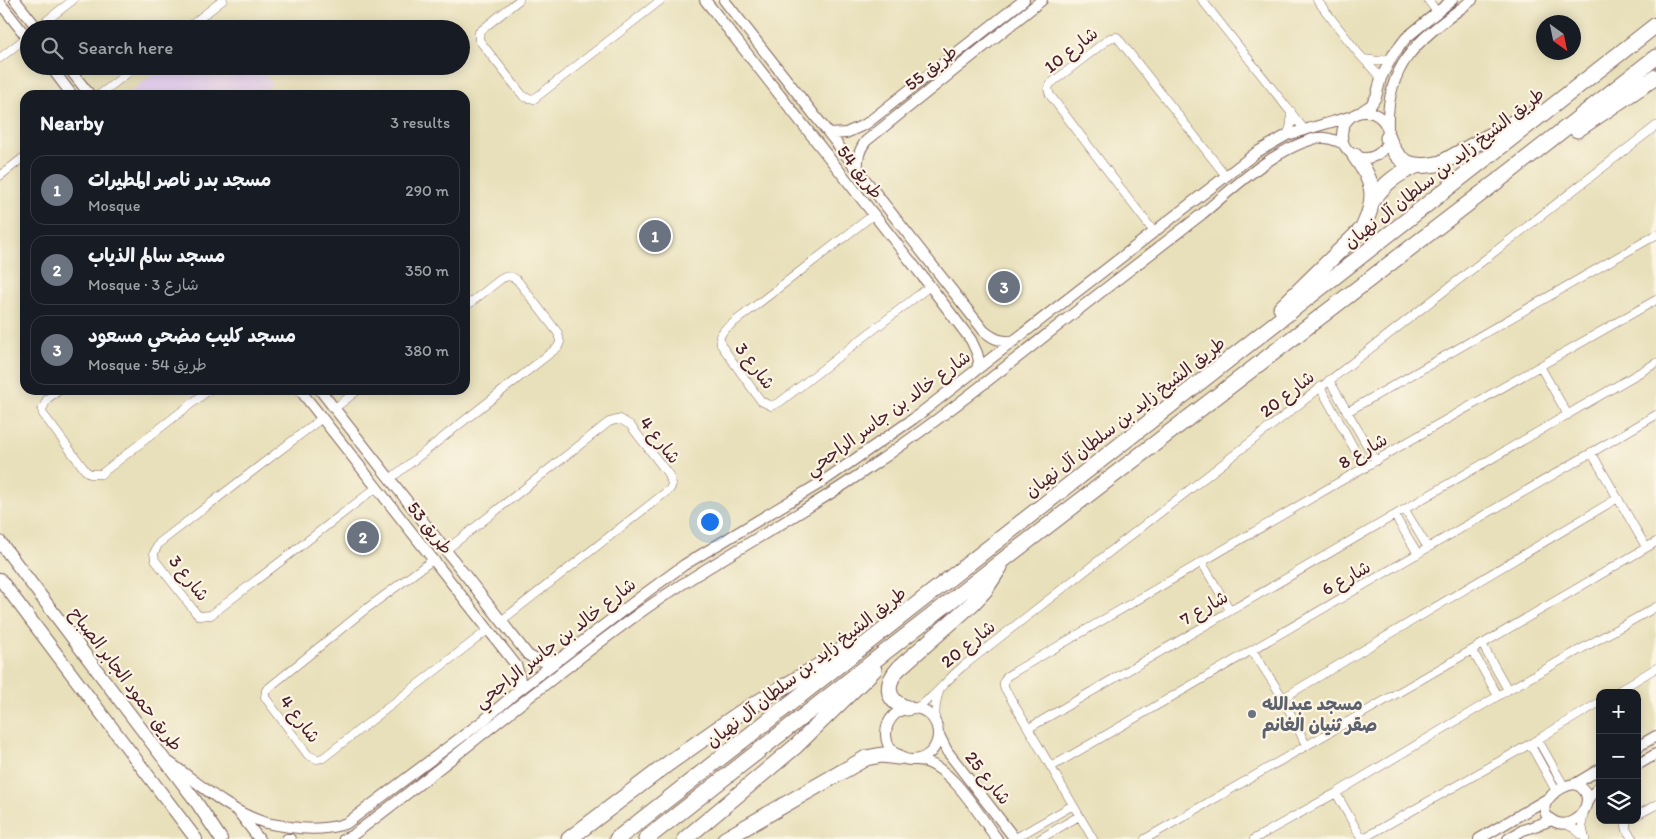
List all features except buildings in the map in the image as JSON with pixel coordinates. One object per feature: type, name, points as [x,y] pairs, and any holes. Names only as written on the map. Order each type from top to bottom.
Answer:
[{"type":"highway","name":"طريق الشيخ زايد بن سلطان آل نهيان","points":[[617,839],[1554,107],[1656,25]]},
{"type":"highway","name":"طريق الشيخ زايد بن سلطان آل نهيان","points":[[646,839],[1006,557],[1512,170],[1656,57]]},
{"type":"highway","points":[[1512,170],[1593,120],[1656,77]]},
{"type":"highway","points":[[1388,134],[1393,150],[1406,163],[1416,166],[1429,166],[1441,163],[1518,120],[1554,107]]},
{"type":"highway","points":[[1354,156],[1367,176],[1373,200]]},
{"type":"highway","points":[[1232,357],[1363,228],[1373,200],[1381,188],[1403,171],[1416,166]]},
{"type":"highway","points":[[911,708],[897,704],[892,696],[889,686],[892,677],[899,668],[979,596],[1006,557]]},
{"type":"highway","points":[[569,839],[669,763],[740,713],[913,606]]},
{"type":"highway","points":[[685,839],[796,746],[924,621]]},
{"type":"highway","points":[[725,839],[866,758],[878,755],[898,757]]},
{"type":"main road","name":"طريق حمود الجابر الصباح","points":[[0,542],[196,800],[221,839]]},
{"type":"main road","points":[[0,579],[196,839]]},
{"type":"street","points":[[16,0],[31,20]]},
{"type":"street","points":[[47,20],[73,0]]},
{"type":"street","points":[[197,20],[223,0]]},
{"type":"street","points":[[519,0],[479,32],[479,40],[524,97],[534,99],[661,0]]},
{"type":"street","name":"طريق 54","points":[[705,0],[971,340],[979,361],[977,369]]},
{"type":"street","name":"طريق 54","points":[[724,0],[984,331],[996,340],[1004,342],[1015,341]]},
{"type":"street","name":"طريق 55","points":[[830,134],[846,133],[866,124],[1024,0]]},
{"type":"street","name":"طريق 55","points":[[858,171],[857,160],[859,153],[872,135],[1042,0]]},
{"type":"street","points":[[1202,0],[1304,129]]},
{"type":"street","points":[[1317,0],[1381,78]]},
{"type":"street","points":[[1428,0],[1437,12]]},
{"type":"street","points":[[1452,0],[1406,38],[1391,58],[1371,105],[1349,117],[1343,124],[1342,143],[1354,156],[1372,157],[1385,147],[1388,134],[1389,98],[1398,71],[1412,51],[1428,35],[1472,0]]},
{"type":"street","points":[[0,3],[20,29]]},
{"type":"street","name":"شارع 10","points":[[1154,232],[1050,95],[1048,89],[1050,84],[1110,38],[1117,37],[1226,176]]},
{"type":"street","points":[[0,58],[20,44]]},
{"type":"street","points":[[1363,58],[1379,61],[1391,58]]},
{"type":"street","points":[[57,75],[68,90]]},
{"type":"street","points":[[74,75],[86,90]]},
{"type":"street","points":[[106,90],[125,75]]},
{"type":"street","points":[[1287,135],[1292,118],[1291,111]]},
{"type":"street","points":[[1362,111],[1379,115],[1385,122],[1388,134]]},
{"type":"street","name":"شارع خالد بن جاسر الراجحي","points":[[165,760],[213,796],[239,812],[265,823],[310,830],[332,828],[347,823],[684,565],[822,482],[863,455],[1015,341],[1257,152],[1287,135],[1349,117]]},
{"type":"street","points":[[866,124],[866,133],[872,135]]},
{"type":"street","name":"شارع 20","points":[[911,708],[927,701],[962,667],[1656,126]]},
{"type":"street","name":"شارع خالد بن جاسر الراجحي","points":[[344,839],[353,835],[400,800],[634,617],[694,576],[830,494],[922,430],[1266,162],[1316,138],[1326,137],[1342,143]]},
{"type":"street","points":[[0,176],[20,160]]},
{"type":"street","name":"شارع 3","points":[[873,215],[724,330],[720,336],[720,345],[761,401],[771,406],[780,402],[930,286]]},
{"type":"street","points":[[1347,412],[1656,234]]},
{"type":"street","points":[[1128,252],[1131,261],[1137,264]]},
{"type":"street","points":[[1113,264],[1119,267],[1121,276]]},
{"type":"street","points":[[390,478],[555,350],[560,342],[558,333],[518,281],[513,278],[507,276],[501,279],[470,303]]},
{"type":"street","name":"شارع 8","points":[[1093,839],[1004,687],[1004,681],[1007,676],[1656,300]]},
{"type":"street","points":[[965,332],[968,333],[975,330],[978,323]]},
{"type":"street","name":"شارع 7","points":[[1029,728],[1656,363]]},
{"type":"street","points":[[1540,368],[1568,415]]},
{"type":"street","points":[[1329,380],[1376,461]]},
{"type":"street","points":[[1320,387],[1365,468]]},
{"type":"street","points":[[53,395],[47,399],[42,410],[43,414],[84,470],[95,475],[101,474],[203,395]]},
{"type":"street","name":"طريق 53","points":[[304,395],[516,664],[520,674],[518,692]]},
{"type":"street","name":"طريق 53","points":[[324,395],[528,655],[535,660],[549,662],[561,658]]},
{"type":"street","points":[[334,408],[351,395]]},
{"type":"street","name":"شارع 6","points":[[1051,767],[1656,415]]},
{"type":"street","name":"شارع 3","points":[[322,418],[159,543],[154,553],[155,560],[196,613],[199,616],[211,615],[377,487]]},
{"type":"street","name":"شارع 4","points":[[446,550],[609,422],[620,419],[630,424],[669,475],[672,484],[670,489],[501,621]]},
{"type":"street","points":[[342,444],[353,443],[353,432]]},
{"type":"street","points":[[355,461],[358,450],[368,451]]},
{"type":"street","points":[[1591,452],[1646,547]]},
{"type":"street","points":[[863,455],[857,465],[861,471],[865,471]]},
{"type":"street","points":[[822,482],[828,485],[830,494]]},
{"type":"street","points":[[1283,698],[1618,498]]},
{"type":"street","points":[[1405,510],[1428,548]]},
{"type":"street","points":[[1395,516],[1418,554]]},
{"type":"street","points":[[1145,839],[1656,542]]},
{"type":"street","name":"شارع 4","points":[[434,559],[366,609],[266,690],[265,697],[308,754],[317,759],[323,758],[489,629]]},
{"type":"street","points":[[1202,563],[1230,610]]},
{"type":"street","points":[[684,565],[692,565],[694,567],[694,576]]},
{"type":"street","points":[[0,590],[31,618]]},
{"type":"street","points":[[1254,839],[1336,793],[1508,690],[1656,606]]},
{"type":"street","points":[[1482,644],[1508,690]]},
{"type":"street","points":[[510,656],[520,654],[522,647]]},
{"type":"street","points":[[1252,650],[1283,698],[1306,745]]},
{"type":"street","points":[[1472,650],[1498,696]]},
{"type":"street","points":[[1622,689],[1656,668]]},
{"type":"street","name":"شارع 20","points":[[935,721],[936,703],[940,689]]},
{"type":"street","points":[[1336,793],[1362,839],[1538,740],[1596,704]]},
{"type":"street","points":[[911,708],[925,712],[935,721],[938,734],[937,743],[932,752],[925,757],[918,760],[907,760],[898,757],[889,748],[886,730],[891,717],[898,712],[911,708]]},
{"type":"street","name":"شارع 25","points":[[938,734],[945,749],[1014,839]]},
{"type":"street","points":[[1641,745],[1656,736]]},
{"type":"street","points":[[1538,740],[1565,787]]},
{"type":"street","points":[[1530,744],[1565,787],[1584,789],[1586,806],[1576,820],[1565,824]]},
{"type":"street","points":[[1641,763],[1656,754]]},
{"type":"street","name":"شارع 25","points":[[918,760],[934,764],[947,774],[997,839]]},
{"type":"street","points":[[1479,839],[1565,787],[1596,771]]},
{"type":"street","points":[[394,788],[391,793],[391,799],[393,801],[400,800]]},
{"type":"street","points":[[1585,839],[1582,825],[1586,806],[1590,796],[1596,791]]},
{"type":"street","points":[[1548,799],[1545,812],[1552,820],[1575,829],[1585,839]]},
{"type":"street","points":[[1014,839],[1073,805]]},
{"type":"street","points":[[1641,812],[1656,805]]},
{"type":"street","points":[[239,812],[259,839]]},
{"type":"street","points":[[1040,839],[1079,816]]},
{"type":"street","points":[[1508,839],[1523,830],[1552,820]]},
{"type":"street","points":[[1626,824],[1626,830],[1633,839]]},
{"type":"shaded area","points":[[152,75],[265,75],[272,84],[264,90],[133,90]]},
{"type":"place","name":"مسجد بدر ناصر المطيرات","points":[[655,236]]},
{"type":"place","name":"مسجد كليب مضحي مسعود","points":[[1004,287]]},
{"type":"place","name":"مسجد سالم الذياب","points":[[363,537]]},
{"type":"place","name":"مسجد عبدالله صقر ثنيان الغانم","points":[[1252,714]]}]
